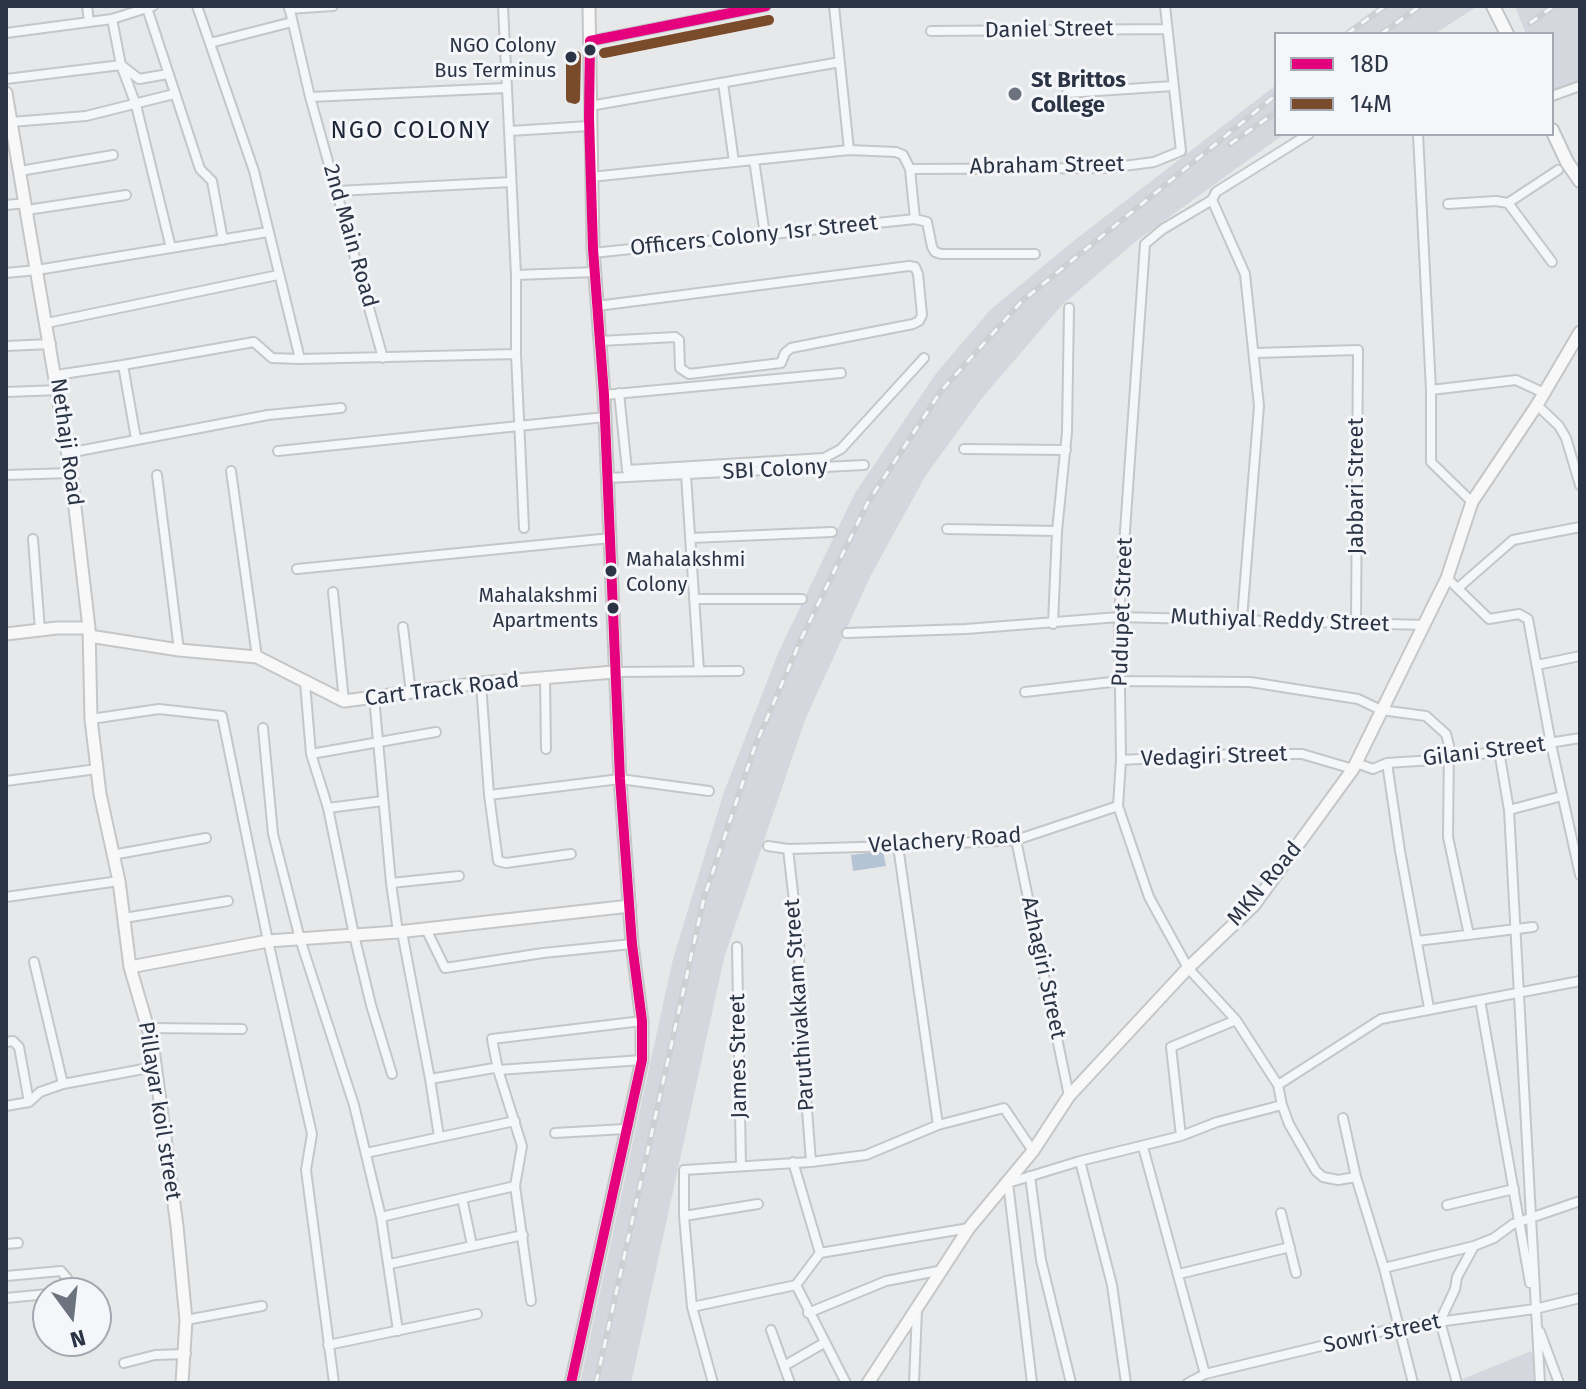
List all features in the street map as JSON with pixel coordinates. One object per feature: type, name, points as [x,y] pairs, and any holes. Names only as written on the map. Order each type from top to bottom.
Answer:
[{"type":"main road","points":[[1493,6],[1506,32]]},
{"type":"main road","points":[[1554,136],[1562,166],[1580,181]]},
{"type":"street","points":[[87,6],[89,22]]},
{"type":"street","points":[[197,6],[254,171],[300,359]]},
{"type":"street","points":[[289,7],[333,6]]},
{"type":"street","points":[[503,6],[524,528]]},
{"type":"street","points":[[571,1383],[642,1060],[642,1021],[632,944],[614,672],[604,395],[593,253],[589,6]]},
{"type":"street","points":[[590,41],[766,6]]},
{"type":"street","points":[[834,6],[849,150]]},
{"type":"street","points":[[1067,93],[1173,86],[1165,6]]},
{"type":"street","points":[[6,33],[112,19],[132,9],[150,7],[174,94],[200,169],[212,181],[223,240]]},
{"type":"street","name":"2nd Main Road","points":[[289,7],[310,97],[383,358]]},
{"type":"street","points":[[112,19],[121,65],[136,105],[171,248]]},
{"type":"street","points":[[210,43],[292,22]]},
{"type":"street","name":"Daniel Street","points":[[931,31],[1166,29]]},
{"type":"street","points":[[590,106],[840,62]]},
{"type":"street","points":[[6,79],[121,65],[139,79],[168,74]]},
{"type":"street","points":[[723,83],[734,162]]},
{"type":"street","name":"Abraham Street","points":[[910,169],[1108,168],[1154,162],[1181,151],[1173,86]]},
{"type":"street","points":[[1554,95],[1580,86]]},
{"type":"street","points":[[310,97],[506,88]]},
{"type":"street","name":"Nethaji Road","points":[[6,93],[11,122],[10,145],[20,171],[71,473],[89,632],[91,719],[100,794]]},
{"type":"street","points":[[11,122],[86,116],[174,94]]},
{"type":"street","points":[[510,131],[589,126]]},
{"type":"street","points":[[1242,619],[1259,406],[1245,274],[1212,200],[1216,192],[1306,136]]},
{"type":"street","points":[[1418,136],[1431,390],[1431,462],[1472,502]]},
{"type":"street","points":[[591,177],[849,150],[896,152],[903,155],[910,169],[915,219],[927,222],[935,252],[1035,254]]},
{"type":"street","points":[[20,171],[113,155]]},
{"type":"street","points":[[754,160],[765,235]]},
{"type":"street","points":[[1508,203],[1562,166]]},
{"type":"street","points":[[337,191],[511,182]]},
{"type":"street","points":[[6,205],[26,207],[126,195]]},
{"type":"street","name":"Pudupet Street","points":[[1212,200],[1146,241],[1119,617],[1121,760],[1118,806],[1149,897],[1188,968],[1236,1020],[1278,1085]]},
{"type":"street","points":[[1448,204],[1508,203],[1552,262]]},
{"type":"street","name":"Officers Colony 1sr Street","points":[[593,253],[915,219]]},
{"type":"street","points":[[6,273],[268,232]]},
{"type":"street","points":[[597,306],[909,266],[915,267],[918,274],[922,315],[913,324],[791,348],[781,363],[689,374],[680,368],[679,340],[675,337],[600,341]]},
{"type":"street","points":[[516,275],[595,272]]},
{"type":"street","points":[[47,323],[278,275]]},
{"type":"street","points":[[1053,624],[1057,531],[1066,450],[1069,308]]},
{"type":"street","name":"MKN Road","points":[[868,1383],[969,1228],[1033,1151],[1069,1096],[1188,968],[1254,905],[1355,766],[1447,578],[1472,502],[1537,405],[1580,332]]},
{"type":"street","points":[[56,375],[254,342],[272,358],[516,354]]},
{"type":"street","points":[[6,346],[51,344]]},
{"type":"street","name":"Jabbari Street","points":[[1255,353],[1358,350],[1356,622]]},
{"type":"street","points":[[619,393],[627,470],[824,458],[841,449],[924,358]]},
{"type":"street","points":[[123,365],[136,439]]},
{"type":"street","points":[[604,395],[841,373]]},
{"type":"street","points":[[1431,390],[1516,380],[1544,393]]},
{"type":"street","points":[[6,392],[59,390]]},
{"type":"street","points":[[1537,405],[1559,426],[1570,449],[1580,485]]},
{"type":"street","points":[[68,453],[268,415],[341,408]]},
{"type":"street","points":[[278,451],[605,417]]},
{"type":"street","points":[[964,449],[1066,450]]},
{"type":"street","name":"SBI Colony","points":[[608,478],[864,465]]},
{"type":"street","points":[[231,471],[257,657]]},
{"type":"street","points":[[6,475],[71,473]]},
{"type":"street","points":[[157,475],[179,650]]},
{"type":"street","points":[[686,475],[699,671]]},
{"type":"street","points":[[1458,588],[1513,540],[1580,527]]},
{"type":"street","points":[[947,529],[1057,531]]},
{"type":"street","points":[[691,538],[832,532]]},
{"type":"street","points":[[297,569],[611,538]]},
{"type":"street","points":[[33,539],[40,630]]},
{"type":"street","points":[[1447,578],[1490,620],[1519,614],[1528,619],[1580,875]]},
{"type":"street","points":[[333,592],[344,701]]},
{"type":"street","points":[[694,599],[802,599]]},
{"type":"street","name":"Muthiyal Reddy Street","points":[[847,633],[1053,624],[1119,617],[1425,625]]},
{"type":"street","points":[[403,627],[411,693]]},
{"type":"street","name":"Cart Track Road","points":[[6,634],[40,630],[89,632],[179,650],[257,657],[344,701],[481,683],[614,672]]},
{"type":"street","points":[[1537,665],[1580,656]]},
{"type":"street","points":[[614,672],[739,671]]},
{"type":"street","points":[[545,678],[546,749]]},
{"type":"street","points":[[1025,692],[1120,681],[1250,682],[1358,699],[1381,710],[1426,716],[1446,734],[1449,759],[1448,837],[1469,935]]},
{"type":"street","points":[[305,683],[311,754],[328,808],[354,935],[392,1074]]},
{"type":"street","points":[[481,683],[489,795],[498,861],[506,863],[571,854]]},
{"type":"street","points":[[374,697],[391,883],[439,1137]]},
{"type":"street","points":[[91,719],[159,709],[222,716],[312,1134],[306,1170],[334,1383]]},
{"type":"street","points":[[263,728],[273,834],[300,939],[354,1105],[381,1217],[398,1331]]},
{"type":"street","points":[[311,754],[436,732]]},
{"type":"street","name":"Gilani Street","points":[[1355,766],[1373,769],[1387,763],[1449,759],[1580,738]]},
{"type":"street","points":[[1499,751],[1509,810],[1540,1383]]},
{"type":"street","name":"Vedagiri Street","points":[[1121,760],[1302,754],[1355,766]]},
{"type":"street","points":[[1387,763],[1429,1008]]},
{"type":"street","points":[[6,781],[97,769]]},
{"type":"street","points":[[489,795],[620,779],[709,791]]},
{"type":"street","name":"Pillayar koil street","points":[[100,794],[119,881],[130,967],[149,1028],[177,1226],[186,1320],[182,1383]]},
{"type":"street","points":[[1509,810],[1562,796]]},
{"type":"street","points":[[328,808],[383,801]]},
{"type":"street","name":"Velachery Road","points":[[768,846],[788,849],[1016,840],[1118,806]]},
{"type":"street","points":[[112,855],[206,838]]},
{"type":"street","name":"Azhagiri Street","points":[[1016,840],[1069,1096]]},
{"type":"street","points":[[898,846],[938,1125]]},
{"type":"street","name":"Paruthivakkam Street","points":[[788,849],[799,945],[800,1017],[811,1162]]},
{"type":"street","points":[[391,883],[459,876]]},
{"type":"street","points":[[6,897],[119,881]]},
{"type":"street","points":[[124,918],[228,901]]},
{"type":"street","points":[[130,967],[268,941],[400,932],[630,906]]},
{"type":"street","points":[[1417,941],[1533,927]]},
{"type":"street","points":[[426,929],[445,968],[543,953],[632,944]]},
{"type":"street","name":"James Street","points":[[737,947],[741,1166]]},
{"type":"street","points":[[34,962],[63,1084]]},
{"type":"street","points":[[1356,1177],[1338,1180],[1323,1177],[1316,1171],[1289,1124],[1278,1085],[1381,1019],[1580,981]]},
{"type":"street","points":[[1480,1000],[1535,1309],[1559,1383]]},
{"type":"street","points":[[1181,1136],[1171,1047],[1236,1020]]},
{"type":"street","points":[[531,1301],[515,1186],[522,1146],[498,1070],[492,1039],[642,1021]]},
{"type":"street","points":[[149,1028],[242,1029]]},
{"type":"street","points":[[6,1042],[13,1041],[19,1047],[29,1102]]},
{"type":"street","points":[[430,1079],[494,1068],[642,1060]]},
{"type":"street","points":[[6,1106],[29,1102],[40,1092],[63,1084],[154,1067]]},
{"type":"street","points":[[1032,1383],[1008,1183],[1282,1105]]},
{"type":"street","points":[[713,1383],[692,1307],[684,1216],[684,1170],[811,1162],[866,1155],[938,1125],[1004,1108],[1033,1151]]},
{"type":"street","points":[[1343,1118],[1356,1177],[1384,1268],[1413,1383]]},
{"type":"street","points":[[366,1153],[515,1121]]},
{"type":"street","points":[[555,1133],[625,1129]]},
{"type":"street","points":[[1143,1147],[1205,1374]]},
{"type":"street","points":[[1080,1161],[1112,1285],[1126,1383]]},
{"type":"street","points":[[793,1162],[820,1253]]},
{"type":"street","points":[[1030,1176],[1041,1260],[1071,1383]]},
{"type":"street","points":[[381,1217],[515,1186]]},
{"type":"street","points":[[1447,1205],[1514,1189]]},
{"type":"street","points":[[462,1198],[472,1245]]},
{"type":"street","points":[[1384,1268],[1474,1246],[1518,1224],[1580,1201]]},
{"type":"street","points":[[684,1216],[758,1204]]},
{"type":"street","points":[[1281,1213],[1296,1273]]},
{"type":"street","points":[[692,1307],[796,1285],[820,1253],[969,1228]]},
{"type":"street","points":[[390,1264],[523,1235]]},
{"type":"street","points":[[6,1244],[18,1243]]},
{"type":"street","points":[[1457,1383],[1440,1321],[1455,1289],[1457,1277],[1474,1246]]},
{"type":"street","points":[[1179,1274],[1290,1247]]},
{"type":"street","points":[[808,1313],[886,1281],[943,1270]]},
{"type":"street","points":[[6,1276],[53,1271],[65,1273],[67,1277]]},
{"type":"street","points":[[796,1285],[846,1383]]},
{"type":"street","points":[[6,1298],[32,1296]]},
{"type":"street","name":"Sowri street","points":[[1188,1383],[1205,1374],[1400,1327],[1535,1309],[1580,1298]]},
{"type":"street","points":[[186,1320],[262,1306]]},
{"type":"street","points":[[914,1383],[917,1310]]},
{"type":"street","points":[[328,1345],[477,1314]]},
{"type":"street","points":[[771,1330],[790,1383]]},
{"type":"street","points":[[784,1366],[824,1343]]},
{"type":"street","points":[[124,1363],[155,1355],[186,1354]]},
{"type":"shaded area","points":[[1380,6],[1478,6],[1437,32],[1346,32]]},
{"type":"shaded area","points":[[1515,6],[1580,6],[1580,87],[1554,95],[1554,32],[1525,32]]},
{"type":"shaded area","points":[[1274,87],[1274,136],[1281,136],[1135,242],[1062,305],[982,398],[926,475],[871,575],[805,720],[724,958],[631,1383],[580,1383],[673,959],[724,792],[779,651],[855,493],[935,375],[990,310],[1076,239]]},
{"type":"shaded area","points":[[1531,1351],[1544,1383],[1465,1383],[1463,1379]]},
{"type":"water","points":[[883,851],[886,866],[853,871],[851,855]]},
{"type":"railway","points":[[1350,32],[1385,6]]},
{"type":"railway","points":[[1384,32],[1420,6]]},
{"type":"railway","points":[[1530,23],[1554,6]]},
{"type":"railway","points":[[596,1383],[704,898],[755,746],[802,637],[868,502],[941,391],[1022,301],[1274,97]]},
{"type":"railway","points":[[1230,144],[1274,113]]},
{"type":"transit line","name":"18D","points":[[590,41],[766,6]]},
{"type":"transit line","name":"14M","points":[[604,53],[769,20]]},
{"type":"transit line","name":"18D","points":[[571,1383],[642,1060],[642,1021],[632,944],[620,779],[604,395],[593,249],[590,41]]},
{"type":"transit line","name":"14M","points":[[576,56],[575,99],[571,98],[571,57],[576,56]]},
{"type":"place","name":"NGO Colony Bus Terminus","points":[[571,57]]},
{"type":"place","name":"St Brittos College","points":[[1015,94]]},
{"type":"place","name":"Mahalakshmi Colony","points":[[611,571]]},
{"type":"place","name":"Mahalakshmi Apartments","points":[[613,608]]},
{"type":"district","name":"NGO COLONY","points":[[411,131]]}]
